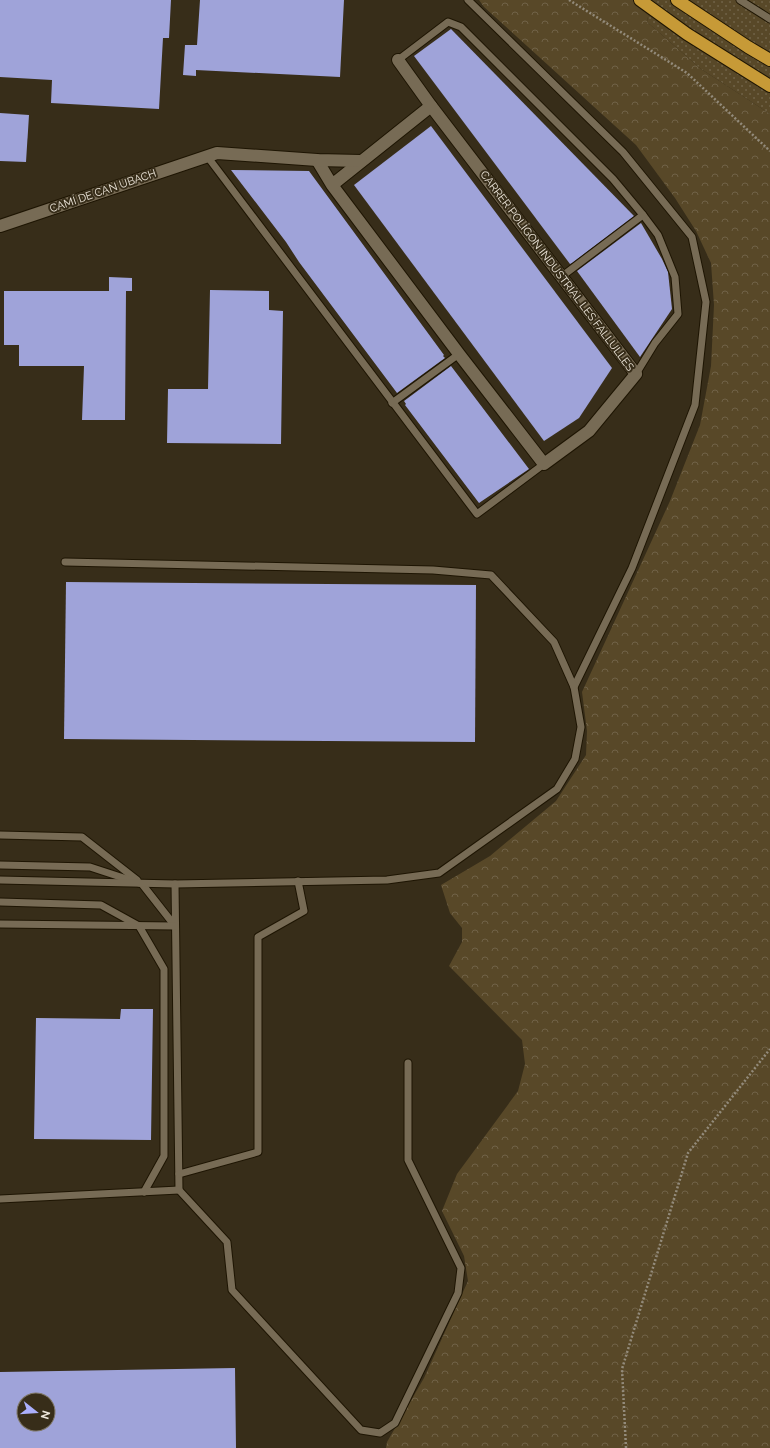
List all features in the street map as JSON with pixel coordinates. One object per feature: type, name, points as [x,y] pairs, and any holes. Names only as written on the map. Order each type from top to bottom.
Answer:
[{"type":"highway","points":[[640,0],[687,34],[770,86]]},
{"type":"highway","points":[[677,0],[770,60]]},
{"type":"street","name":"CARRER POLÍGON INDUSTRIAL LES FALLULLES","points":[[398,60],[561,278],[636,374],[589,430],[544,464]]},
{"type":"street","points":[[332,185],[431,106]]},
{"type":"street","points":[[206,156],[217,153],[317,160],[361,161]]},
{"type":"street","name":"CAMÍ DE CAN UBACH","points":[[0,226],[206,156]]},
{"type":"street","points":[[317,160],[332,185],[544,464]]},
{"type":"lane","points":[[468,0],[623,152],[692,237],[706,302],[695,405],[632,568],[574,687]]},
{"type":"lane","points":[[740,0],[770,19]]},
{"type":"lane","points":[[398,60],[448,22],[460,26],[613,179],[643,215],[658,235],[675,277],[678,314],[655,343],[636,374]]},
{"type":"lane","points":[[206,156],[477,514],[544,464]]},
{"type":"lane","points":[[561,278],[643,215]]},
{"type":"lane","points":[[392,403],[459,354]]},
{"type":"lane","points":[[0,880],[175,884],[387,880],[439,873],[557,789],[575,759],[581,727],[574,687],[554,642],[491,575],[433,570],[65,562]]},
{"type":"lane","points":[[0,835],[82,837],[142,884],[176,926]]},
{"type":"lane","points":[[0,865],[90,867],[142,884]]},
{"type":"lane","points":[[179,1174],[258,1152],[258,937],[304,911],[298,882]]},
{"type":"lane","points":[[175,884],[179,1190],[228,1242],[232,1290],[361,1430],[380,1433],[395,1423],[458,1293],[461,1268],[408,1160],[408,1062]]},
{"type":"lane","points":[[0,902],[101,905],[139,926],[164,969],[164,1156],[144,1192]]},
{"type":"lane","points":[[0,924],[176,926]]},
{"type":"lane","points":[[0,1199],[179,1190]]},
{"type":"path","points":[[569,0],[687,73],[770,151]]},
{"type":"path","points":[[626,1448],[622,1369],[688,1153],[770,1049]]},
{"type":"green space","points":[[479,0],[651,0],[647,22],[701,69],[770,114],[770,1448],[386,1448],[387,1442],[424,1378],[468,1281],[464,1256],[442,1211],[457,1174],[518,1091],[525,1064],[522,1040],[449,966],[462,942],[462,928],[450,913],[441,885],[490,856],[556,801],[586,755],[587,731],[582,692],[670,501],[700,425],[711,366],[714,305],[711,263],[696,231],[675,198],[636,145],[484,7]]},
{"type":"green space","points":[[651,0],[770,0],[770,114],[701,69],[647,22]]},
{"type":"building","points":[[0,0],[171,0],[169,38],[163,38],[159,109],[51,103],[52,80],[0,77]]},
{"type":"building","points":[[200,0],[344,0],[340,77],[196,70],[196,76],[183,75],[185,45],[197,45]]},
{"type":"building","points":[[451,29],[634,216],[572,263],[570,264],[414,56]]},
{"type":"building","points":[[0,113],[29,115],[26,162],[0,161]]},
{"type":"building","points":[[431,126],[612,368],[579,418],[544,441],[354,185]]},
{"type":"building","points":[[231,170],[309,171],[445,358],[397,393]]},
{"type":"building","points":[[641,223],[668,272],[672,309],[640,357],[577,271]]},
{"type":"building","points":[[109,277],[132,278],[132,291],[126,291],[125,420],[82,420],[84,366],[19,366],[19,345],[4,345],[4,291],[109,291]]},
{"type":"building","points":[[210,290],[269,291],[269,310],[283,311],[281,444],[167,443],[168,389],[208,389]]},
{"type":"building","points":[[451,366],[529,469],[479,503],[405,405],[406,404],[404,401]]},
{"type":"building","points":[[66,582],[476,585],[475,742],[64,739]]},
{"type":"building","points":[[121,1009],[153,1009],[151,1140],[34,1139],[36,1018],[120,1019]]},
{"type":"building","points":[[235,1368],[236,1448],[0,1448],[0,1372]]}]
